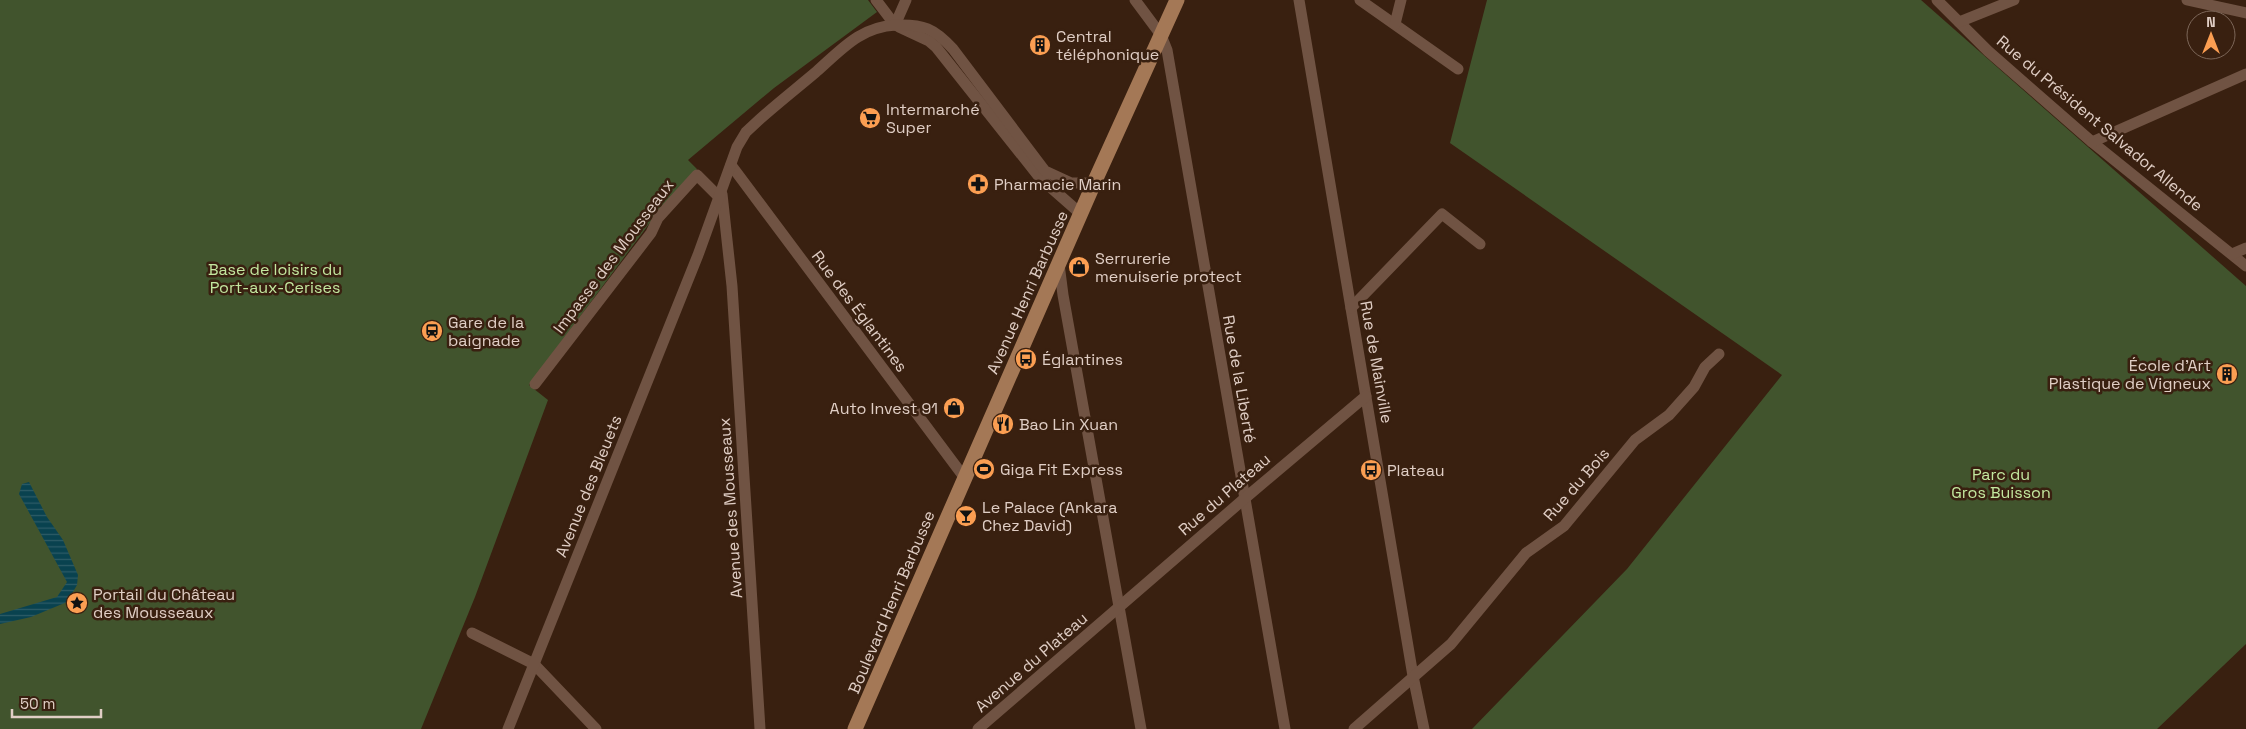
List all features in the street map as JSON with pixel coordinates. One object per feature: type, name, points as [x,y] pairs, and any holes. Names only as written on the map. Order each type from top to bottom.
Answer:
[{"type":"main road","name":"Avenue Henri Barbusse","points":[[962,483],[1177,0]]},
{"type":"main road","name":"Boulevard Henri Barbusse","points":[[855,729],[962,483]]},
{"type":"street","points":[[876,0],[895,26],[929,41],[936,47],[1040,178],[1081,214]]},
{"type":"street","points":[[895,26],[906,0]]},
{"type":"street","name":"Rue de la Liberté","points":[[1135,0],[1161,35],[1167,50],[1285,729]]},
{"type":"street","name":"Rue de Mainville","points":[[1299,0],[1413,676],[1424,729]]},
{"type":"street","points":[[1360,0],[1458,69]]},
{"type":"street","points":[[1394,24],[1401,0]]},
{"type":"street","name":"Rue du Président Salvador Allende","points":[[1937,0],[2092,142],[2246,266]]},
{"type":"street","points":[[1959,22],[2014,0]]},
{"type":"street","points":[[2187,0],[2246,13]]},
{"type":"street","name":"Avenue des Bleuets","points":[[508,729],[698,255],[737,147],[746,132],[851,41],[871,29],[885,25],[911,24],[921,26],[943,38],[1045,171],[1055,178],[1071,183],[1094,183]]},
{"type":"street","points":[[2092,142],[2246,74]]},
{"type":"street","name":"Rue des Églantines","points":[[731,165],[962,483]]},
{"type":"street","name":"Impasse des Mousseaux","points":[[535,384],[652,233],[658,218],[697,175],[721,195]]},
{"type":"street","name":"Avenue des Mousseaux","points":[[721,195],[732,286],[760,729]]},
{"type":"street","points":[[1351,308],[1442,214],[1480,244]]},
{"type":"street","points":[[2232,254],[2246,248]]},
{"type":"street","points":[[1059,264],[1141,729]]},
{"type":"street","name":"Rue du Bois","points":[[1354,729],[1451,644],[1526,553],[1564,526],[1635,440],[1669,415],[1694,387],[1705,367],[1720,354]]},
{"type":"street","name":"Rue du Plateau","points":[[1106,619],[1366,396]]},
{"type":"street","name":"Avenue du Plateau","points":[[978,729],[1106,619]]},
{"type":"street","points":[[472,633],[534,664],[596,729]]},
{"type":"green space","name":"Base de loisirs du Port-aux-Cerises","points":[[0,0],[868,0],[877,12],[774,88],[688,160],[697,169],[649,224],[529,385],[548,400],[475,597],[421,729],[0,729]]},
{"type":"green space","name":"Parc du Gros Buisson","points":[[1487,0],[1921,0],[2246,286],[2246,644],[2157,729],[1472,729],[1627,569],[1782,375],[1450,143]]},
{"type":"water","points":[[29,482],[47,517],[63,540],[78,575],[77,585],[67,602],[31,617],[0,624],[0,614],[57,597],[67,582],[19,494],[22,484]]},
{"type":"place","name":"Central téléphonique","points":[[1040,45]]},
{"type":"place","name":"Intermarché Super","points":[[870,118]]},
{"type":"place","name":"Pharmacie Marin","points":[[978,184]]},
{"type":"place","name":"Serrurerie menuiserie protect","points":[[1079,267]]},
{"type":"place","name":"Gare de la baignade","points":[[432,331]]},
{"type":"place","name":"Églantines","points":[[1026,359]]},
{"type":"place","name":"École d'Art Plastique de Vigneux","points":[[2227,374]]},
{"type":"place","name":"Auto Invest 91","points":[[954,408]]},
{"type":"place","name":"Bao Lin Xuan","points":[[1003,424]]},
{"type":"place","name":"Giga Fit Express","points":[[984,469]]},
{"type":"place","name":"Plateau","points":[[1371,470]]},
{"type":"place","name":"Le Palace (Ankara Chez David)","points":[[966,516]]},
{"type":"place","name":"Portail du Château des Mousseaux","points":[[77,603]]}]
